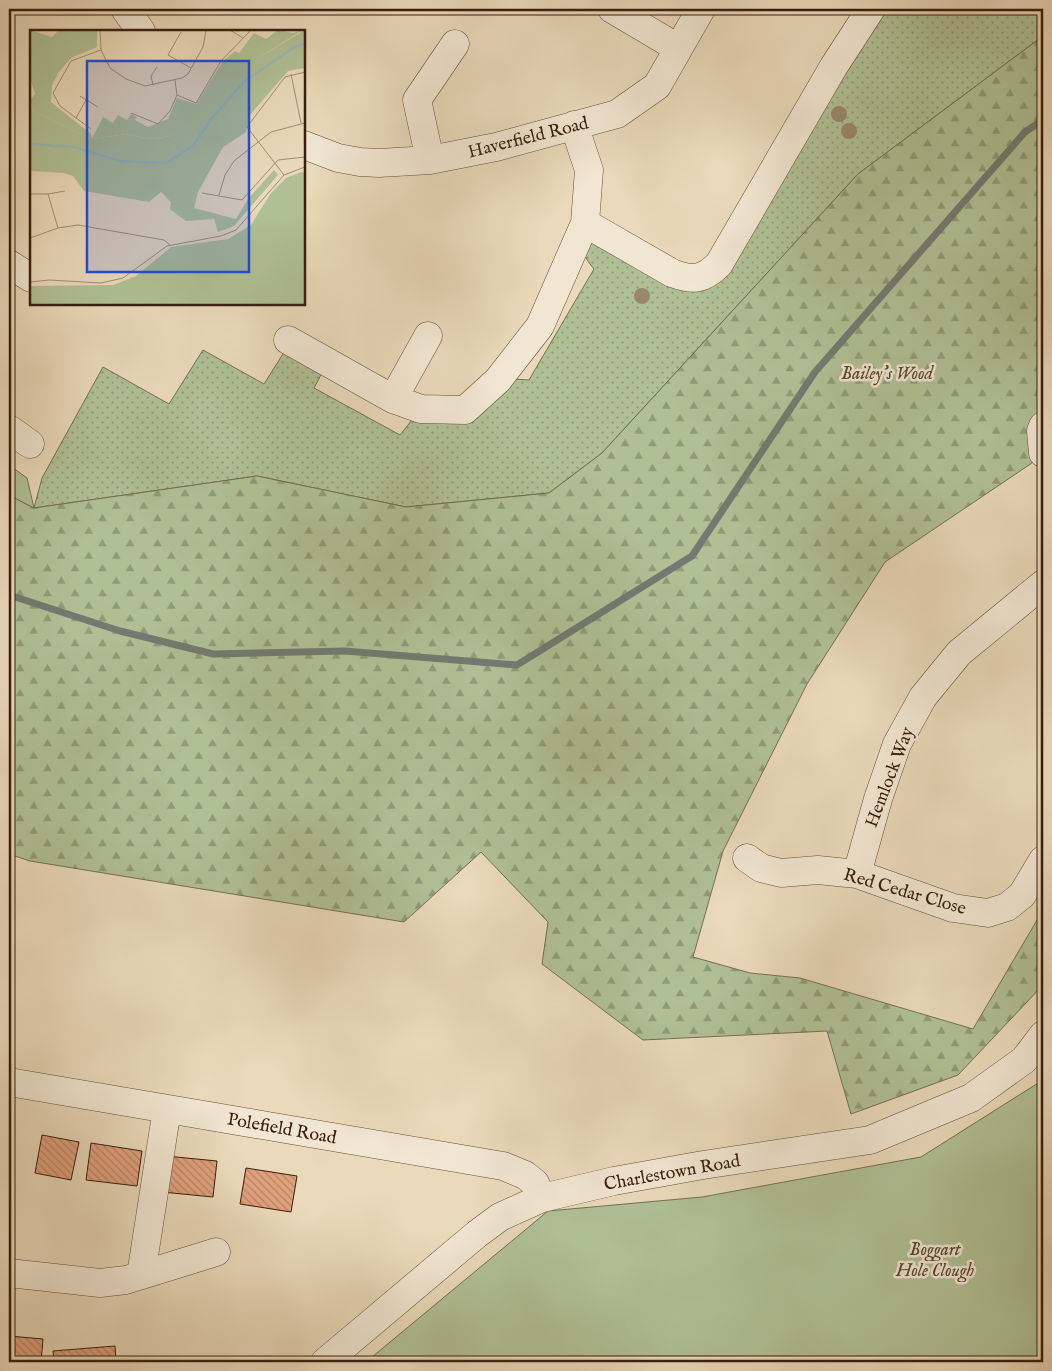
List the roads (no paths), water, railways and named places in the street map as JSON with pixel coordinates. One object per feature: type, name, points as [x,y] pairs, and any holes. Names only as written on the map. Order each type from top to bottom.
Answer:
[{"type":"street","points":[[124,9],[140,30]]},
{"type":"street","points":[[612,9],[678,48]]},
{"type":"street","name":"Haverfield Road","points":[[305,145],[338,158],[360,162],[379,163],[430,160],[496,147],[617,114],[657,86],[700,9]]},
{"type":"street","points":[[585,224],[672,273],[687,278],[697,278],[709,274],[719,264],[834,66],[871,9]]},
{"type":"street","points":[[430,160],[417,100],[455,44]]},
{"type":"street","points":[[288,340],[393,399],[421,409],[465,410],[498,380],[540,326],[585,224],[589,170],[574,125]]},
{"type":"street","points":[[9,264],[30,277]]},
{"type":"street","points":[[393,399],[428,336]]},
{"type":"street","points":[[1043,426],[1041,431],[1043,453]]},
{"type":"street","name":"Hemlock Way","points":[[857,874],[878,798],[894,754],[923,697],[959,653],[1043,584]]},
{"type":"street","name":"Red Cedar Close","points":[[747,858],[761,868],[781,873],[818,870],[857,874],[953,908],[988,913],[1007,907],[1022,895],[1043,860]]},
{"type":"street","name":"Charlestown Road","points":[[325,1362],[477,1234],[500,1217],[542,1198],[614,1181],[703,1165],[870,1140],[971,1098],[1024,1060],[1043,1036]]},
{"type":"street","name":"Polefield Road","points":[[9,1082],[503,1166],[525,1175],[535,1183],[542,1198]]},
{"type":"street","points":[[141,1275],[167,1109]]},
{"type":"street","points":[[9,1273],[100,1283],[126,1280],[216,1252]]},
{"type":"waterway","points":[[9,595],[120,631],[213,654],[345,651],[517,665],[692,556],[815,372],[1025,132],[1043,120]]},
{"type":"park label","name":"Bailey's Wood","points":[[887,373]]},
{"type":"park label","name":"Boggart Hole Clough","points":[[935,1259]]}]
